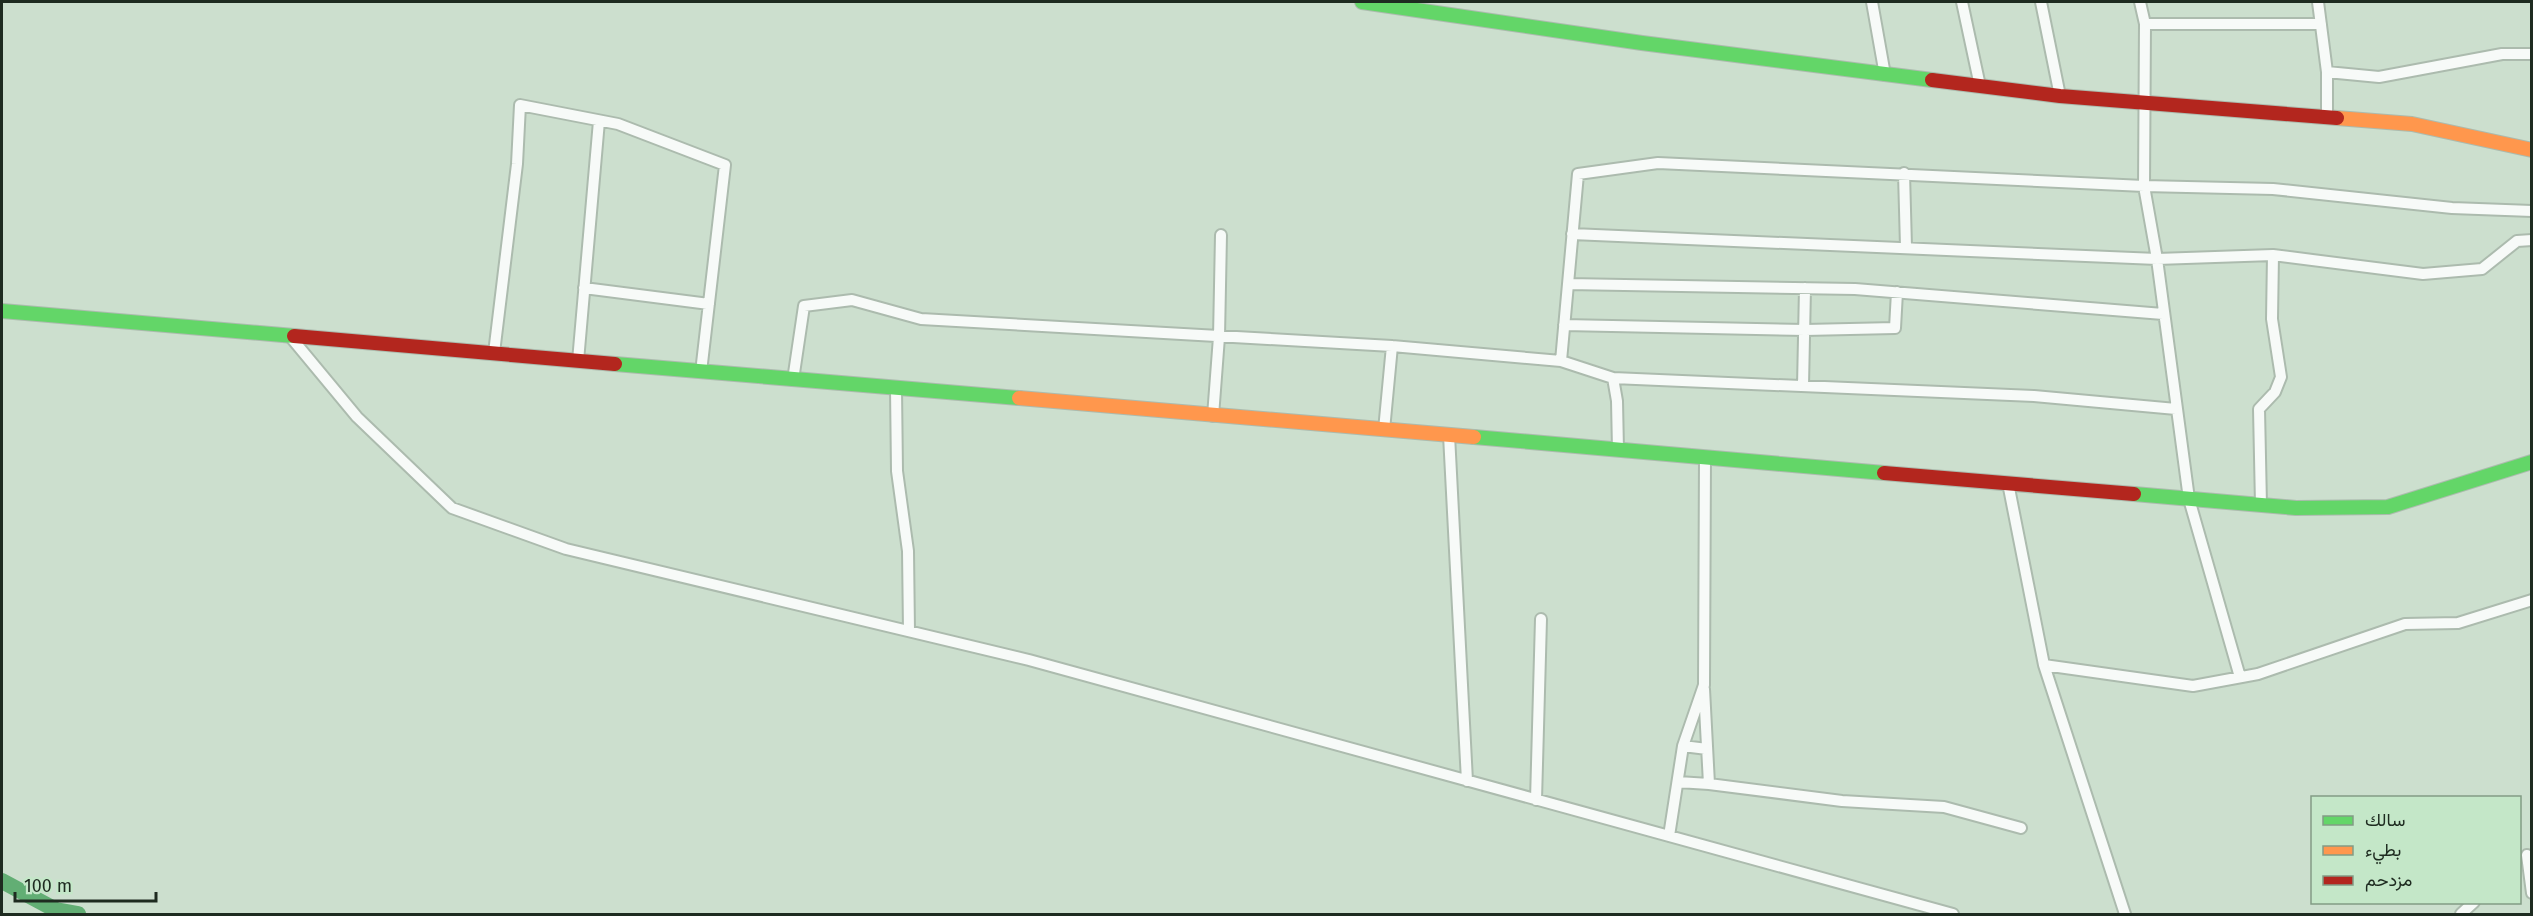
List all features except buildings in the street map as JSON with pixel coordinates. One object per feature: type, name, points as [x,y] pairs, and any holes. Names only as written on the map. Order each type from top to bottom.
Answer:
[{"type":"main road","points":[[1362,2],[1642,43],[2060,96],[2412,124],[2532,150]]},
{"type":"main road","points":[[2,310],[896,389],[2307,508],[2388,507],[2532,462]]},
{"type":"street","points":[[1872,2],[1885,75]]},
{"type":"street","points":[[1962,2],[1980,86]]},
{"type":"street","points":[[2041,2],[2060,96]]},
{"type":"street","points":[[2140,2],[2145,24],[2144,186],[2157,259],[2188,499],[2240,677]]},
{"type":"street","points":[[2318,2],[2327,72],[2327,118]]},
{"type":"street","points":[[2145,24],[2321,24]]},
{"type":"street","points":[[2327,72],[2379,77],[2502,54],[2532,54]]},
{"type":"street","points":[[494,353],[517,164],[520,105],[618,124],[725,165],[701,372]]},
{"type":"street","points":[[578,361],[599,121]]},
{"type":"street","points":[[1561,360],[1578,174],[1658,163],[2144,186],[2273,189],[2452,208],[2532,211]]},
{"type":"street","points":[[1904,173],[1906,247]]},
{"type":"street","points":[[1572,234],[2157,259],[2273,255],[2423,274],[2482,268],[2517,241],[2532,240]]},
{"type":"street","points":[[1213,416],[1220,337],[1221,235]]},
{"type":"street","points":[[2261,505],[2259,409],[2275,392],[2281,377],[2272,319],[2273,255]]},
{"type":"street","points":[[1568,284],[1897,292],[2163,314]]},
{"type":"street","points":[[585,288],[709,304]]},
{"type":"street","points":[[1803,386],[1805,288]]},
{"type":"street","points":[[1564,325],[1805,330],[1895,328],[1897,292]]},
{"type":"street","points":[[792,380],[804,306],[852,300],[921,319],[1392,346],[1561,360],[1614,378],[2034,396],[2176,409]]},
{"type":"street","points":[[290,335],[357,417],[452,508],[566,549],[1029,660],[1953,915]]},
{"type":"street","points":[[1384,430],[1392,346]]},
{"type":"street","points":[[1614,378],[1618,450]]},
{"type":"street","points":[[896,389],[897,471],[908,551],[909,631]]},
{"type":"street","points":[[1449,435],[1467,781]]},
{"type":"street","points":[[1705,457],[1704,685],[1709,784]]},
{"type":"street","points":[[2008,483],[2044,665],[2125,915]]},
{"type":"street","points":[[2044,665],[2193,686],[2258,674],[2405,624],[2458,623],[2532,600]]},
{"type":"street","points":[[1536,800],[1541,619]]},
{"type":"street","points":[[1669,836],[1683,746],[1704,685]]},
{"type":"street","points":[[1683,746],[1707,749]]},
{"type":"street","points":[[1678,782],[1842,801],[1944,807],[2021,828]]},
{"type":"street","points":[[2526,856],[2532,893]]},
{"type":"street","points":[[2461,915],[2473,904]]},
{"type":"waterway","points":[[2,881],[56,910],[78,914]]},
{"type":"traffic: fast","points":[[1362,2],[1642,43],[1932,80]]},
{"type":"traffic: fast","points":[[2,311],[294,336]]},
{"type":"traffic: fast","points":[[615,364],[1019,398]]},
{"type":"traffic: fast","points":[[1474,437],[1884,473]]},
{"type":"traffic: fast","points":[[2134,494],[2296,508],[2388,507],[2532,462]]},
{"type":"traffic: slow","points":[[2337,118],[2412,124],[2532,150]]},
{"type":"traffic: slow","points":[[1019,398],[1474,437]]},
{"type":"traffic: jam","points":[[1932,80],[2060,96],[2337,118]]},
{"type":"traffic: jam","points":[[294,336],[615,364]]},
{"type":"traffic: jam","points":[[1884,473],[2134,494]]}]
